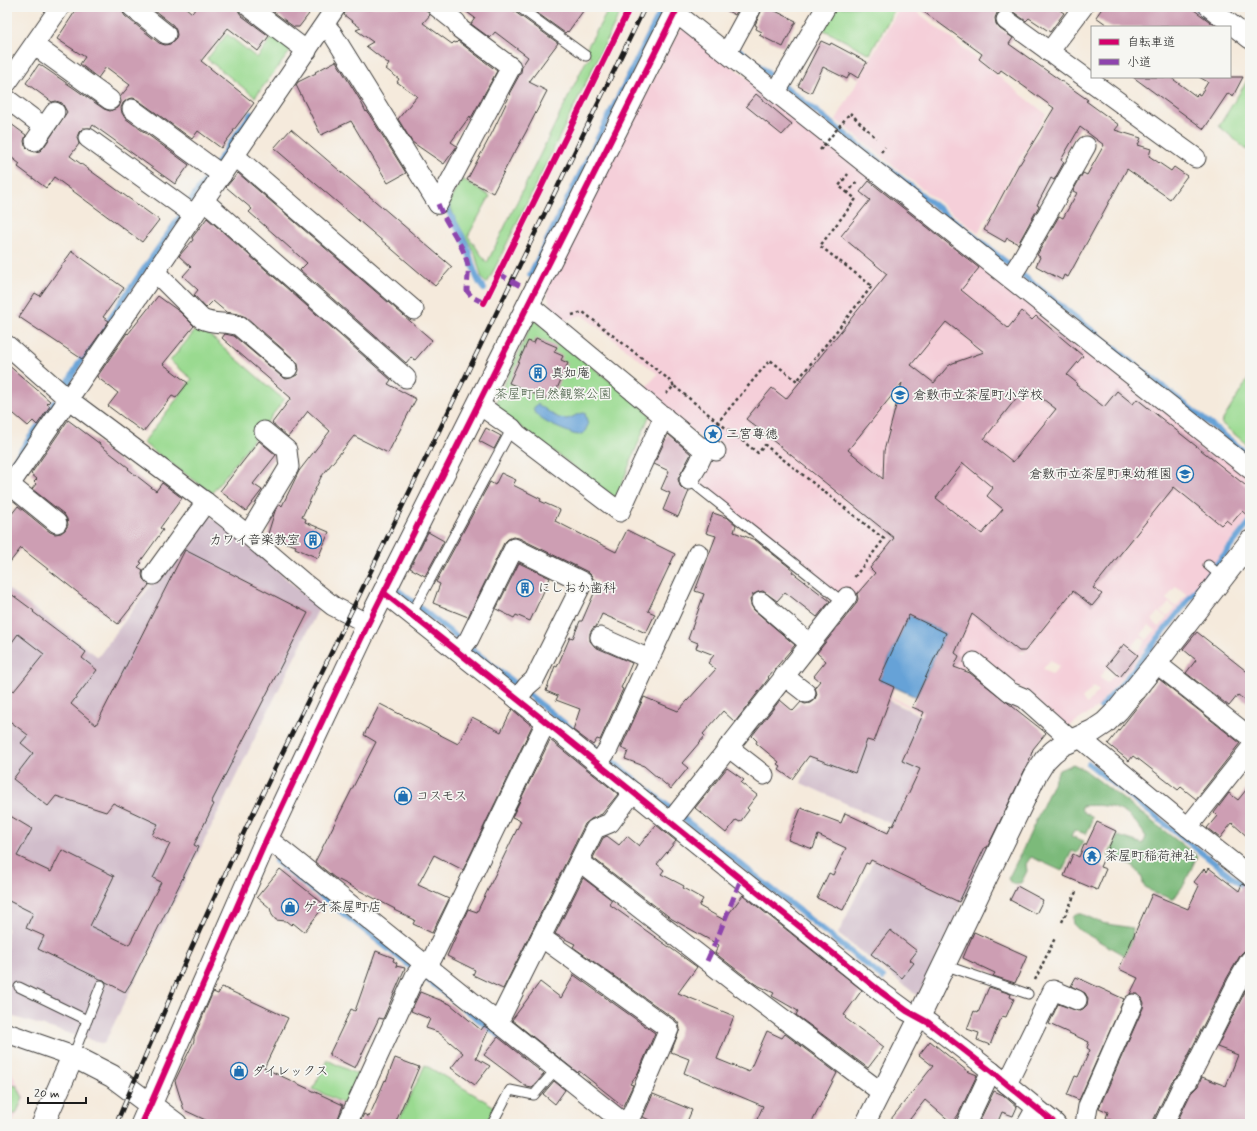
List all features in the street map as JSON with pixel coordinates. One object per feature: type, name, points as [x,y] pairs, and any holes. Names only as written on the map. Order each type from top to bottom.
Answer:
[{"type":"street","points":[[45,127],[8,94],[38,49],[60,7]]},
{"type":"street","points":[[132,7],[166,34]]},
{"type":"street","points":[[249,7],[302,48]]},
{"type":"street","points":[[329,19],[332,33],[438,204],[511,67],[460,29],[456,22],[437,7]]},
{"type":"street","points":[[730,47],[752,7]]},
{"type":"street","points":[[780,86],[826,7]]},
{"type":"street","points":[[1049,52],[1083,7]]},
{"type":"street","points":[[1209,7],[1250,39]]},
{"type":"street","points":[[142,1124],[267,838],[368,624],[677,10],[730,47],[780,86],[869,166],[1014,272],[1250,469]]},
{"type":"street","points":[[57,524],[8,487],[155,272],[216,170],[235,156],[302,48],[329,19]]},
{"type":"street","points":[[1006,20],[1196,158]]},
{"type":"street","points":[[38,49],[110,100]]},
{"type":"street","points":[[132,109],[216,170]]},
{"type":"street","points":[[88,138],[192,208],[406,378]]},
{"type":"street","points":[[1014,272],[1086,146]]},
{"type":"street","points":[[235,156],[414,310]]},
{"type":"street","points":[[155,272],[202,319],[208,322],[233,323],[239,326],[288,368]]},
{"type":"street","points":[[528,304],[699,446],[711,449],[698,465],[689,480]]},
{"type":"street","points":[[7,345],[68,398],[206,502],[333,606],[368,624]]},
{"type":"street","points":[[478,404],[512,428],[517,434],[620,512],[659,412]]},
{"type":"street","points":[[248,535],[289,467],[287,450],[264,431]]},
{"type":"street","points":[[153,575],[206,502]]},
{"type":"street","points":[[865,1124],[919,1018],[1035,776],[1045,760],[1062,745],[1105,723],[1118,710],[1156,663],[1216,572],[1250,542]]},
{"type":"street","points":[[463,646],[514,548],[583,582],[534,680],[521,694]]},
{"type":"street","points":[[603,758],[698,553]]},
{"type":"street","points":[[384,593],[415,608],[521,694],[546,722],[603,758],[633,792],[674,815],[882,992],[907,1011],[929,1024],[991,1071],[1056,1124]]},
{"type":"street","points":[[674,815],[810,644],[847,593]]},
{"type":"street","points":[[761,602],[810,644]]},
{"type":"street","points":[[600,637],[649,659]]},
{"type":"street","points":[[974,662],[1010,692],[1024,698],[1250,876]]},
{"type":"street","points":[[1156,663],[1250,737]]},
{"type":"street","points":[[784,676],[806,693]]},
{"type":"street","points":[[347,1124],[422,969],[437,949],[546,722]]},
{"type":"street","points":[[728,747],[764,775]]},
{"type":"street","points":[[1188,827],[1250,748]]},
{"type":"street","points":[[498,1023],[595,829],[610,823],[633,792]]},
{"type":"street","points":[[267,838],[422,969],[498,1023],[552,1074],[624,1124],[632,1114],[669,1029],[541,937]]},
{"type":"street","points":[[579,861],[734,982],[881,1092]]},
{"type":"street","points":[[1164,1124],[1182,1086],[1188,1081],[1250,960]]},
{"type":"street","points":[[1007,1084],[1053,990],[1077,1000]]},
{"type":"street","points":[[1085,1124],[1088,1106],[1133,1004]]},
{"type":"street","points":[[7,1033],[72,1056],[112,1076],[176,1124]]},
{"type":"street","points":[[43,1124],[72,1056]]},
{"type":"street","points":[[966,1124],[991,1071]]},
{"type":"street","points":[[1027,1124],[1036,1108]]},
{"type":"lane","points":[[519,7],[586,56]]},
{"type":"lane","points":[[415,608],[512,428]]},
{"type":"lane","points":[[689,480],[847,593]]},
{"type":"lane","points":[[944,964],[1028,994]]},
{"type":"lane","points":[[72,1056],[101,985]]},
{"type":"lane","points":[[19,987],[87,1020]]},
{"type":"lane","points":[[492,1124],[510,1090],[534,1095],[552,1074]]},
{"type":"path","points":[[820,150],[850,113],[876,138]]},
{"type":"path","points":[[848,193],[869,166]]},
{"type":"path","points":[[718,422],[770,360],[796,381],[872,286],[820,246],[856,199],[839,186],[848,174]]},
{"type":"path","points":[[551,322],[583,312],[667,378],[674,386],[758,453],[765,445],[884,539],[847,593]]},
{"type":"path","points":[[659,412],[674,386]]},
{"type":"path","points":[[1062,922],[1076,892]]},
{"type":"shaded area","points":[[900,7],[911,7],[1046,114],[978,233],[836,120]]},
{"type":"shaded area","points":[[684,28],[1250,478],[1250,489],[1137,399],[1110,433],[1080,420],[1096,400],[1080,387],[1056,417],[1052,414],[987,495],[1097,584],[1161,504],[1103,457],[1144,464],[1221,525],[1226,520],[1232,524],[1250,501],[1250,517],[1161,630],[1101,702],[1099,707],[1069,726],[972,654],[938,721],[861,684],[886,631],[850,605],[694,481],[722,449],[723,445],[711,436],[706,439],[700,437],[644,389],[658,374],[582,315],[562,322],[551,309],[546,288],[679,32]],"holes":[[[747,106],[792,124],[782,135]],[[870,180],[899,204],[890,216],[860,192]],[[909,210],[953,246],[948,253],[892,231]],[[861,211],[1077,383],[1056,410],[1026,386],[984,439],[1013,462],[992,487],[963,463],[936,498],[982,534],[995,519],[1078,585],[1023,654],[940,588],[932,568],[746,419],[772,388],[814,422],[914,295],[841,236]],[[1035,316],[1042,322],[1026,327]],[[1049,322],[1058,330],[1044,346],[1035,339]],[[882,553],[955,653],[959,656],[948,681],[937,719],[863,683],[887,631],[851,605],[854,598],[875,573],[870,568]],[[1176,586],[1186,594],[1176,607],[1166,599]],[[1101,595],[1093,606],[1086,601]],[[1169,603],[1175,608],[1167,617],[1161,612]],[[1159,612],[1167,618],[1159,627],[1152,620]],[[1149,625],[1155,630],[1147,640],[1141,635]],[[1140,637],[1146,641],[1138,651],[1132,647]],[[1124,644],[1120,676],[1107,665]],[[1050,660],[1059,667],[1052,675],[1043,669]],[[1107,668],[1115,674],[1107,683],[1099,677]],[[1094,686],[1099,691],[1087,704],[1082,699]]]},
{"type":"shaded area","points":[[927,307],[1015,378],[945,394],[911,365],[936,335],[917,319]]},
{"type":"shaded area","points":[[885,404],[951,458],[886,443],[884,459],[905,496],[825,432],[865,429]]},
{"type":"shaded area","points":[[205,512],[270,564],[319,608],[104,1044],[7,1015],[7,588],[98,657]]},
{"type":"shaded area","points":[[847,681],[1028,766],[981,864],[948,849],[980,865],[918,996],[838,934],[891,824],[801,783]]},
{"type":"shaded area","points":[[7,1063],[25,1098],[12,1124],[7,1124]]},
{"type":"green space","points":[[610,7],[623,7],[487,284],[482,279],[475,254],[454,216],[449,202],[462,179],[490,196],[468,236],[487,263],[585,63],[591,56],[585,51]]},
{"type":"green space","points":[[834,7],[896,7],[870,54],[822,29]]},
{"type":"green space","points":[[227,34],[257,58],[274,35],[292,49],[255,97],[207,59]]},
{"type":"green space","points":[[1250,76],[1250,146],[1247,150],[1219,126]]},
{"type":"green space","name":"茶屋町自然観察公園","points":[[534,319],[650,414],[616,498],[494,407]]},
{"type":"green space","points":[[199,326],[284,400],[212,493],[143,443],[192,379],[170,361]]},
{"type":"green space","points":[[1250,376],[1250,447],[1221,423]]},
{"type":"green space","points":[[1073,764],[1085,770],[1197,856],[1185,883],[1173,900],[1165,896],[1155,894],[1143,885],[1140,874],[1136,869],[1126,863],[1108,856],[1118,836],[1143,844],[1146,837],[1140,828],[1126,814],[1111,807],[1092,805],[1081,806],[1082,811],[1092,817],[1091,824],[1086,834],[1074,830],[1071,836],[1084,841],[1077,853],[1072,851],[1062,871],[1031,857],[1026,864],[1027,871],[1021,883],[1012,884],[1008,879],[1059,770]]},
{"type":"green space","points":[[1075,914],[1082,914],[1102,923],[1133,928],[1132,940],[1143,966],[1079,930],[1073,924],[1072,918]]},
{"type":"green space","points":[[327,1060],[363,1077],[349,1106],[313,1089]]},
{"type":"green space","points":[[425,1065],[495,1107],[486,1124],[397,1124]]},
{"type":"green space","points":[[10,1085],[17,1086],[23,1098],[16,1114],[7,1113]]},
{"type":"water","points":[[537,404],[562,419],[585,413],[588,425],[584,433],[578,435],[573,434],[544,421],[535,413],[533,409]]},
{"type":"water","points":[[909,615],[946,633],[916,697],[879,680]]},
{"type":"building","points":[[78,7],[121,7],[125,16],[159,43],[165,45],[170,44],[175,40],[177,35],[176,30],[173,25],[150,7],[185,7],[192,13],[197,7],[238,7],[242,16],[269,36],[258,51],[228,28],[201,61],[254,103],[221,148],[198,131],[192,139],[138,100],[133,98],[128,99],[123,103],[121,108],[125,118],[189,165],[175,184],[93,125],[91,128],[83,128],[79,132],[77,137],[79,144],[70,156],[159,220],[142,242],[54,177],[46,188],[18,167],[20,164],[7,154],[7,121],[26,135],[24,141],[25,146],[29,150],[35,152],[40,151],[44,147],[67,112],[62,103],[56,101],[52,102],[26,83],[39,64],[104,109],[110,111],[119,107],[121,102],[120,97],[130,85],[106,67],[98,78],[80,64],[85,57],[57,39]]},
{"type":"building","points":[[267,7],[301,7],[309,14],[299,27],[294,27]]},
{"type":"building","points":[[347,7],[426,7],[430,15],[423,23],[452,44],[458,41],[497,71],[471,118],[470,116],[451,142],[457,146],[444,164],[412,142],[398,119],[417,96],[397,82],[399,79],[386,69],[389,64],[366,46],[373,42],[356,30],[361,28],[344,15]]},
{"type":"building","points":[[460,7],[513,7],[515,12],[558,43],[529,82],[547,91],[493,193],[467,180],[492,133],[510,95],[509,94],[521,72],[522,66],[528,57],[495,32],[490,38],[471,24],[475,18]]},
{"type":"building","points":[[529,7],[586,7],[568,32],[567,31],[565,33]]},
{"type":"building","points":[[720,7],[739,7],[735,15]]},
{"type":"building","points":[[763,7],[767,7],[796,21],[783,47],[759,35],[762,32],[756,29],[757,26],[755,25]]},
{"type":"building","points":[[917,7],[1055,7],[1064,13],[1050,32],[1029,18],[1026,21],[1008,9],[997,13],[995,18],[996,24],[1000,29],[1013,38],[1009,44],[1088,100],[1086,101],[1119,125],[1115,130],[1141,138],[1138,145],[1151,149],[1149,156],[1171,171],[1174,167],[1187,176],[1170,199],[1127,169],[1068,277],[1064,275],[1062,280],[1036,266],[1040,257],[1037,255],[1059,216],[1063,218],[1077,193],[1073,191],[1083,173],[1087,175],[1104,145],[1080,127],[1061,160],[1064,162],[1054,180],[1051,178],[1037,205],[1039,206],[1018,244],[1007,238],[1005,242],[984,230],[1019,164],[1054,108],[1001,70],[998,74],[979,59],[982,54]]},
{"type":"building","points":[[1103,7],[1190,7],[1216,26],[1109,26],[1096,17]]},
{"type":"building","points":[[821,41],[830,45],[831,43],[867,62],[858,78],[850,73],[847,79],[823,67],[811,93],[798,86]]},
{"type":"building","points":[[336,61],[366,112],[367,111],[406,173],[388,183],[351,121],[321,135],[296,85],[298,82]]},
{"type":"building","points":[[1243,77],[1233,96],[1228,93],[1204,129],[1134,78],[1171,78],[1196,96],[1198,94],[1200,95],[1208,82],[1201,78]]},
{"type":"building","points":[[756,94],[792,124],[782,135],[746,106]]},
{"type":"building","points":[[291,129],[452,267],[435,286],[274,148]]},
{"type":"building","points":[[238,173],[432,340],[415,360],[411,357],[406,363],[300,270],[307,263],[249,212],[252,209],[226,187]]},
{"type":"building","points":[[869,181],[979,268],[961,290],[1008,328],[1022,311],[1032,320],[1036,316],[1083,356],[1067,375],[1077,383],[1076,385],[1104,407],[1117,391],[1133,404],[1137,399],[1250,489],[1250,518],[1242,511],[1231,524],[1226,520],[1221,525],[1174,487],[1093,588],[1102,594],[1092,606],[1073,591],[1025,651],[1019,651],[972,614],[955,653],[959,656],[954,667],[970,673],[1046,733],[1033,749],[1029,761],[987,848],[985,847],[959,902],[871,860],[869,864],[866,863],[843,910],[817,898],[829,873],[833,875],[846,848],[818,835],[813,849],[788,840],[801,808],[841,823],[845,813],[888,833],[891,825],[893,826],[920,769],[902,761],[924,712],[912,707],[946,633],[909,615],[879,680],[894,687],[874,742],[867,740],[855,773],[809,756],[792,779],[779,770],[781,767],[777,764],[779,762],[756,743],[757,741],[752,736],[780,700],[793,711],[801,702],[805,704],[810,703],[815,699],[817,694],[815,687],[820,681],[814,676],[826,661],[817,653],[856,604],[858,599],[857,594],[875,573],[870,568],[894,538],[746,419],[772,388],[786,399],[887,274],[841,236],[870,200],[860,192]],"holes":[[[946,322],[984,352],[948,366],[934,383],[911,365]],[[902,383],[884,451],[883,479],[848,450]],[[1026,386],[1056,409],[1013,462],[984,439]],[[963,463],[993,488],[987,496],[1003,509],[982,534],[936,498]]]},
{"type":"building","points":[[207,218],[391,380],[388,384],[416,399],[388,453],[354,436],[321,477],[302,517],[306,519],[305,522],[329,532],[318,558],[295,548],[296,546],[267,537],[275,511],[280,504],[282,506],[299,471],[330,431],[308,411],[288,437],[272,423],[291,398],[222,338],[225,334],[234,336],[286,379],[297,375],[299,370],[298,364],[246,317],[226,312],[213,301],[206,308],[194,295],[198,290],[183,276],[191,267],[179,256],[193,240],[192,238]]},
{"type":"building","points":[[72,251],[124,288],[103,317],[109,321],[82,359],[19,317],[35,293],[40,296]]},
{"type":"building","points":[[158,296],[180,312],[194,326],[163,364],[188,383],[176,398],[172,396],[143,432],[108,406],[118,393],[97,377],[127,333],[128,334]]},
{"type":"building","name":"真如庵","points":[[536,338],[557,347],[554,352],[563,356],[561,360],[568,363],[554,396],[549,394],[546,399],[509,383],[528,341],[534,343]]},
{"type":"building","points":[[7,364],[50,401],[47,404],[50,406],[37,425],[33,421],[28,426],[7,408]]},
{"type":"building","points":[[68,420],[100,444],[156,491],[162,483],[182,498],[160,528],[163,530],[138,567],[143,570],[143,579],[149,585],[118,624],[21,548],[7,566],[7,520],[18,506],[50,532],[55,534],[61,533],[68,525],[64,514],[32,489],[36,484],[34,482],[37,479],[31,474]]},
{"type":"building","points":[[486,428],[501,436],[494,449],[479,441]]},
{"type":"building","points":[[668,434],[691,454],[678,479],[680,486],[684,490],[689,491],[678,517],[663,510],[670,493],[661,489],[669,471],[654,464]]},
{"type":"building","points":[[259,441],[276,455],[253,484],[262,490],[246,511],[220,491]]},
{"type":"building","points":[[501,473],[516,480],[513,485],[541,499],[540,501],[560,510],[555,521],[616,552],[627,530],[675,554],[648,611],[655,614],[646,633],[602,614],[596,627],[593,628],[590,633],[590,641],[595,647],[632,663],[621,688],[623,689],[600,740],[597,739],[593,745],[573,730],[580,709],[556,700],[558,696],[546,691],[555,666],[557,667],[570,637],[573,638],[580,621],[582,621],[599,582],[593,579],[588,572],[519,538],[513,537],[504,543],[468,617],[433,603],[440,584],[436,582],[490,482],[495,485]]},
{"type":"building","points":[[713,513],[728,518],[736,525],[734,532],[755,540],[793,570],[792,572],[830,601],[817,617],[785,592],[777,601],[763,591],[752,595],[750,600],[754,610],[795,645],[768,677],[769,678],[735,722],[723,711],[703,734],[705,736],[682,763],[688,768],[671,789],[644,766],[625,759],[628,751],[621,748],[644,697],[678,711],[716,669],[708,663],[714,655],[696,648],[698,643],[688,639],[704,594],[695,591],[716,536],[706,533]]},
{"type":"building","points":[[428,532],[444,541],[425,576],[410,568]]},
{"type":"building","points":[[185,550],[308,613],[211,803],[214,804],[194,845],[198,847],[132,981],[125,992],[104,980],[38,949],[44,936],[26,928],[33,913],[7,900],[7,814],[32,829],[17,856],[51,872],[62,850],[114,876],[90,926],[129,945],[161,882],[153,878],[170,844],[152,835],[158,824],[113,803],[106,812],[56,796],[48,806],[13,779],[33,753],[21,743],[28,735],[7,719],[7,686],[14,691],[44,654],[18,634],[7,649],[7,591],[86,652],[82,658],[97,670],[71,704],[96,725]]},
{"type":"building","name":"にしおか歯科","points":[[519,563],[550,578],[530,621],[516,615],[514,618],[496,609]]},
{"type":"building","points":[[1197,632],[1250,674],[1250,704],[1238,695],[1229,706],[1186,673],[1196,660],[1183,649]]},
{"type":"building","points":[[1124,644],[1138,655],[1120,677],[1107,665]]},
{"type":"building","points":[[1159,679],[1240,743],[1196,799],[1181,787],[1178,790],[1137,758],[1133,756],[1129,761],[1108,744]]},
{"type":"building","points":[[380,704],[458,744],[472,717],[501,732],[512,709],[532,726],[463,870],[434,855],[418,885],[449,899],[432,933],[413,924],[415,920],[335,878],[315,862],[376,742],[364,735]]},
{"type":"building","points":[[550,740],[618,794],[602,814],[591,819],[585,824],[503,989],[473,975],[475,970],[447,956],[468,909],[477,912],[521,821],[512,817]]},
{"type":"building","points":[[727,768],[744,780],[741,783],[757,795],[747,808],[749,810],[740,822],[736,820],[726,833],[695,808]]},
{"type":"building","points":[[1250,785],[1250,839],[1232,823],[1220,838],[1207,828],[1217,816],[1214,813],[1229,793],[1238,800]]},
{"type":"building","name":"茶屋町稲荷神社","points":[[1097,822],[1116,831],[1100,867],[1106,869],[1097,890],[1064,876],[1073,854],[1079,857]]},
{"type":"building","points":[[656,825],[676,841],[657,864],[664,870],[661,874],[684,886],[683,888],[703,899],[699,906],[724,920],[743,895],[862,990],[844,1015],[846,1016],[845,1018],[884,1047],[868,1068],[796,1015],[798,1011],[772,996],[774,993],[755,984],[715,953],[719,945],[672,919],[593,858],[603,838],[607,836],[619,845],[627,836],[639,846]]},
{"type":"building","points":[[1209,868],[1239,891],[1242,884],[1250,887],[1250,949],[1245,950],[1241,954],[1227,978],[1179,1074],[1172,1081],[1153,1124],[1120,1124],[1106,1118],[1108,1112],[1099,1108],[1144,1003],[1138,994],[1130,994],[1138,978],[1119,969],[1152,894],[1188,909],[1199,886],[1194,882],[1204,869],[1207,872]]},
{"type":"building","points":[[280,869],[325,905],[304,932],[293,923],[291,925],[286,921],[276,920],[272,915],[270,908],[257,897]]},
{"type":"building","points":[[583,878],[612,900],[609,904],[697,967],[678,993],[734,1016],[717,1059],[749,1072],[767,1031],[782,1038],[785,1034],[837,1073],[811,1124],[755,1124],[763,1106],[684,1073],[689,1059],[671,1052],[680,1029],[676,1020],[573,947],[575,944],[555,934]]},
{"type":"building","points":[[1017,886],[1043,900],[1036,914],[1010,900]]},
{"type":"building","points":[[890,930],[917,951],[910,960],[914,963],[902,978],[871,954]]},
{"type":"building","points":[[974,932],[1027,956],[1015,983],[993,976],[995,973],[963,958]]},
{"type":"building","points":[[376,951],[394,958],[393,961],[397,963],[396,966],[405,968],[383,1019],[379,1018],[355,1068],[329,1055],[351,1009],[355,1011]]},
{"type":"building","points":[[574,975],[655,1033],[638,1073],[630,1084],[633,1085],[623,1106],[579,1071],[578,1073],[512,1020],[540,982],[561,998]]},
{"type":"building","points":[[1076,977],[1124,999],[1079,1100],[1067,1095],[1075,1076],[1078,1077],[1090,1050],[1087,1048],[1089,1042],[1049,1024],[1058,1004],[1078,1011],[1087,1005],[1088,998],[1085,993],[1071,986]]},
{"type":"building","points":[[1250,982],[1250,1124],[1176,1124],[1191,1093],[1198,1086],[1202,1077],[1226,1086],[1238,1055],[1217,1047]]},
{"type":"building","points":[[222,987],[288,1018],[264,1068],[343,1105],[336,1124],[214,1124],[184,1110],[175,1081],[194,1041],[194,1037],[213,992],[218,994]]},
{"type":"building","points":[[989,987],[1011,994],[1010,997],[1014,999],[1006,1017],[1002,1016],[990,1045],[977,1040],[979,1033],[967,1029],[974,1011],[978,1013]]},
{"type":"building","points":[[420,992],[450,1004],[481,1030],[484,1026],[489,1029],[476,1058],[490,1066],[475,1085],[451,1068],[463,1053],[438,1032],[426,1028],[430,1019],[411,1011]]},
{"type":"building","points":[[498,1037],[544,1074],[532,1088],[527,1087],[484,1055]]},
{"type":"building","points":[[930,1041],[967,1071],[977,1075],[958,1115],[952,1123],[925,1100],[906,1124],[887,1124],[933,1066],[919,1055]]},
{"type":"building","points":[[395,1058],[419,1067],[395,1124],[359,1124],[364,1114],[369,1117]]},
{"type":"building","points":[[554,1081],[565,1090],[555,1104],[543,1094]]},
{"type":"building","points":[[994,1091],[1003,1095],[1017,1107],[1013,1116],[1002,1112],[997,1124],[985,1124],[979,1122]]},
{"type":"building","points":[[653,1094],[692,1110],[686,1124],[658,1124],[643,1117]]},
{"type":"waterway","points":[[530,275],[663,7]]},
{"type":"waterway","points":[[1197,7],[1206,15]]},
{"type":"waterway","points":[[1241,43],[1250,51]]},
{"type":"waterway","points":[[734,46],[1250,456]]},
{"type":"waterway","points":[[68,383],[79,363],[251,114]]},
{"type":"waterway","points":[[447,207],[467,246],[477,279],[484,289]]},
{"type":"waterway","points":[[7,471],[54,403]]},
{"type":"waterway","points":[[1101,707],[1122,684],[1250,522]]},
{"type":"waterway","points":[[394,587],[883,978]]},
{"type":"waterway","points":[[1089,764],[1250,891]]},
{"type":"waterway","points":[[276,861],[510,1044]]},
{"type":"railway","points":[[116,1124],[188,956],[245,830],[645,7]]},
{"type":"marked path","points":[[438,204],[466,258],[468,266],[467,291],[472,297],[484,303],[485,299]]},
{"type":"marked path","points":[[498,273],[522,287]]},
{"type":"marked path","points":[[707,961],[741,879]]},
{"type":"cycle path","points":[[484,303],[630,7]]},
{"type":"cycle path","points":[[142,1124],[267,838],[368,624],[678,7]]},
{"type":"cycle path","points":[[384,593],[881,992],[907,1011],[929,1023],[1056,1124]]},
{"type":"place","name":"真如庵","points":[[538,373]]},
{"type":"place","name":"倉敷市立茶屋町小学校","points":[[900,395]]},
{"type":"place","name":"二宮尊徳","points":[[713,434]]},
{"type":"place","name":"倉敷市立茶屋町東幼稚園","points":[[1185,474]]},
{"type":"place","name":"カワイ音楽教室","points":[[313,540]]},
{"type":"place","name":"にしおか歯科","points":[[525,588]]},
{"type":"place","name":"コスモス","points":[[403,796]]},
{"type":"place","name":"茶屋町稲荷神社","points":[[1092,856]]},
{"type":"place","name":"ゲオ茶屋町店","points":[[290,907]]},
{"type":"place","name":"ダイレックス","points":[[239,1071]]}]
